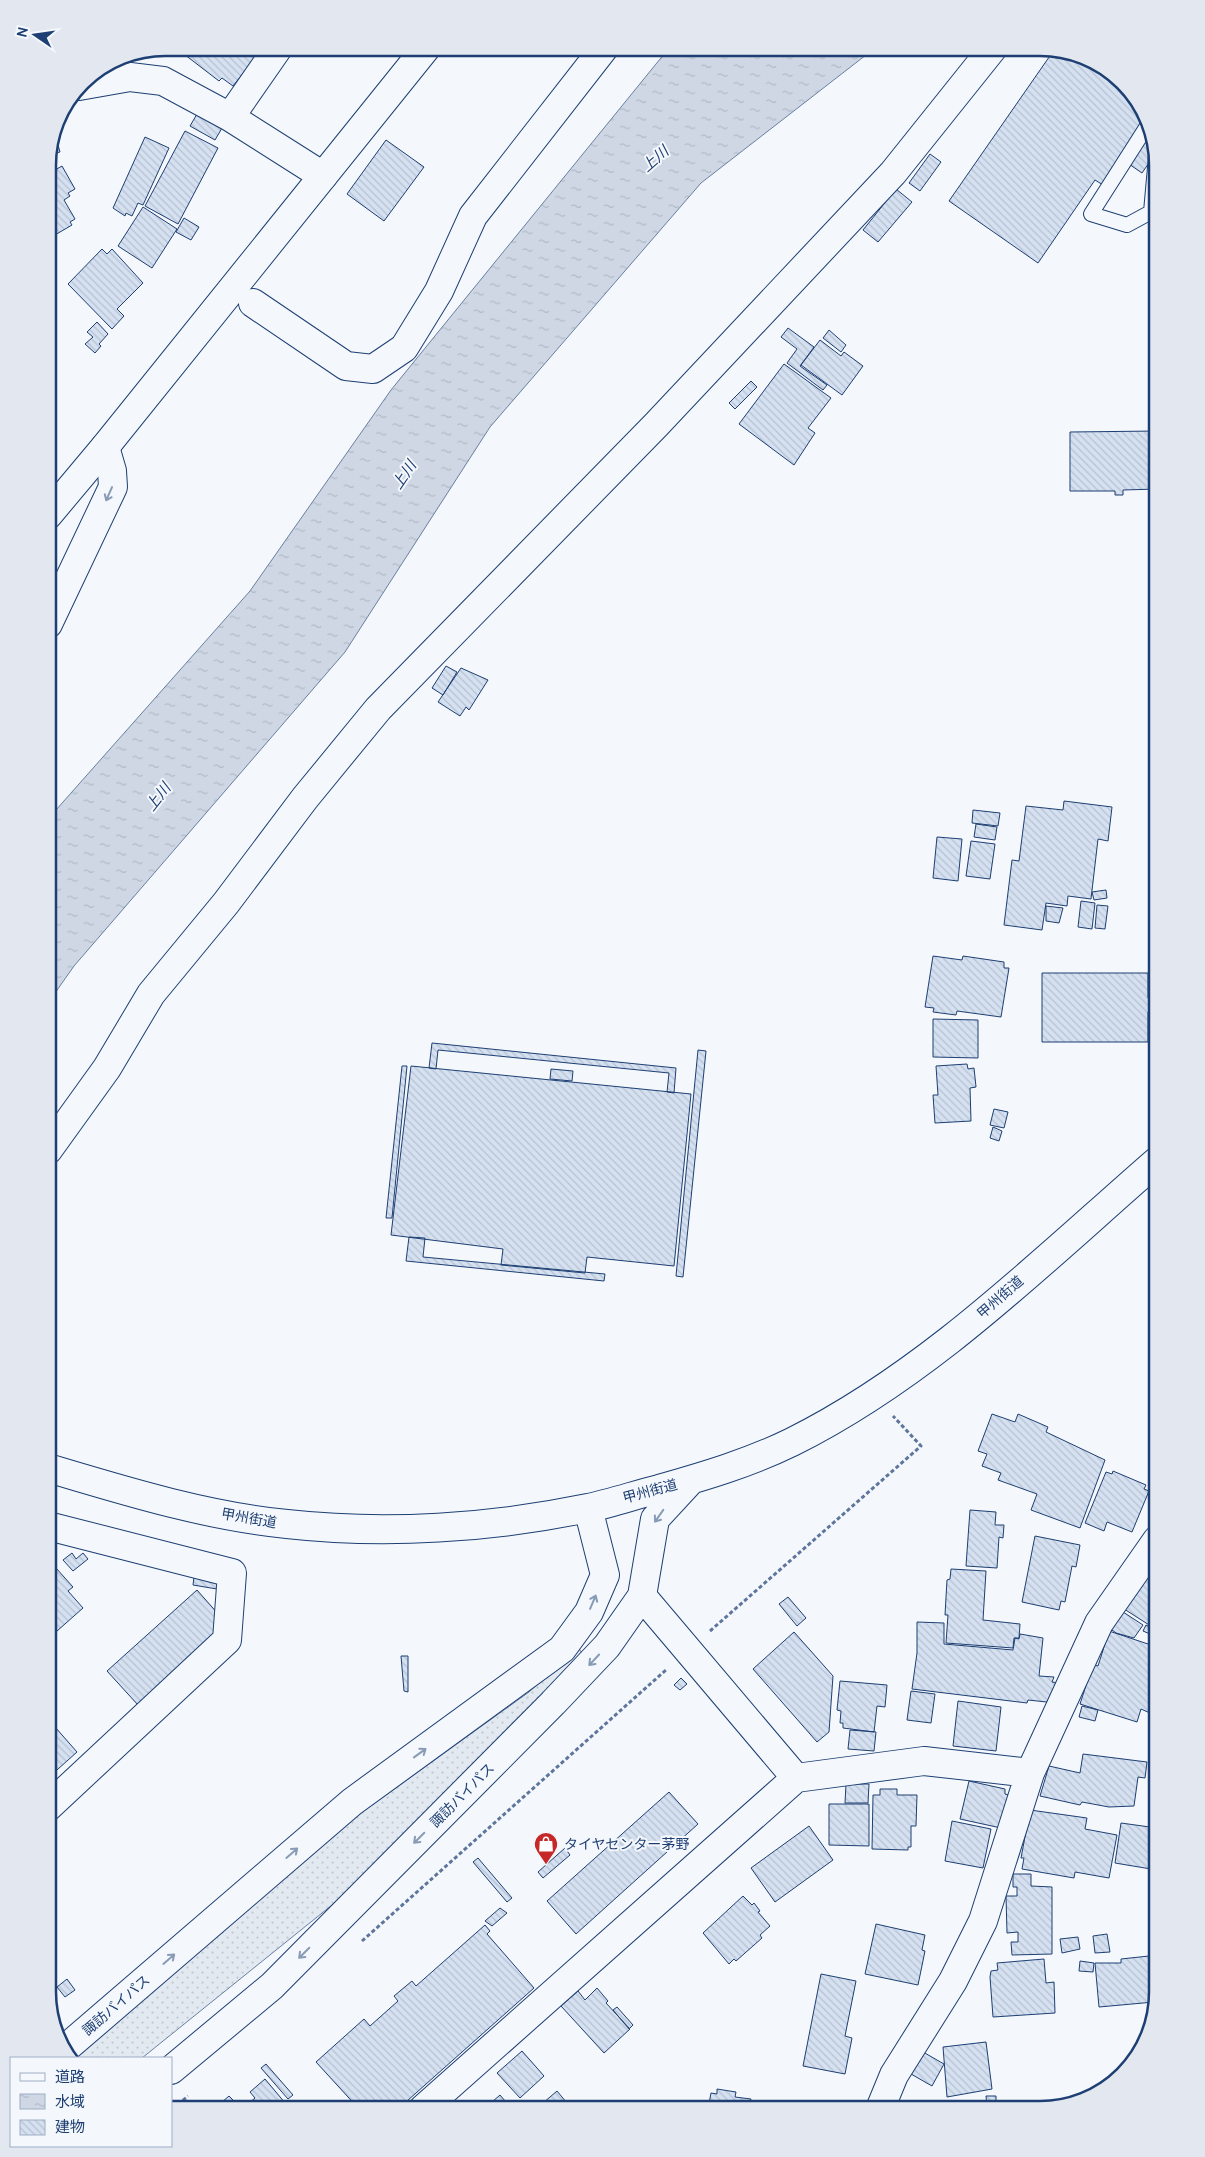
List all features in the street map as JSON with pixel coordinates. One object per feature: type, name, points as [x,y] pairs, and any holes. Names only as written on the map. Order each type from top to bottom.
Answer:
[{"type":"main road","points":[[230,117],[272,56]]},
{"type":"main road","points":[[56,500],[105,447],[420,56]]},
{"type":"main road","points":[[253,303],[346,366],[373,369],[404,348],[439,291],[473,216],[598,56]]},
{"type":"main road","points":[[56,1139],[107,1068],[152,994],[226,903],[305,798],[378,709],[656,425],[893,173],[986,56]]},
{"type":"main road","points":[[92,84],[130,77],[163,81],[230,117],[323,176]]},
{"type":"main road","points":[[56,607],[113,488],[112,471],[105,447]]},
{"type":"main road","name":"甲州街道","points":[[56,1470],[146,1496],[208,1510],[285,1524],[343,1528],[423,1528],[507,1520],[588,1508],[691,1480],[735,1467],[794,1441],[865,1399],[956,1336],[1149,1169]]},
{"type":"main road","name":"諏訪バイパス","points":[[172,2069],[272,1986],[608,1646],[642,1596],[655,1519],[691,1480]]},
{"type":"main road","name":"諏訪バイパス","points":[[70,2044],[352,1802],[562,1649],[589,1612],[604,1575],[588,1508]]},
{"type":"main road","points":[[56,1528],[232,1573],[227,1640],[56,1800]]},
{"type":"main road","points":[[884,2101],[894,2075],[953,1980],[983,1921],[1030,1774],[1099,1624],[1149,1553]]},
{"type":"main road","points":[[642,1596],[796,1778]]},
{"type":"main road","points":[[432,2101],[796,1778],[924,1760],[1030,1774]]},
{"type":"lane","points":[[1143,132],[1090,214],[1128,225],[1149,213]]},
{"type":"path","points":[[704,1637],[920,1446],[890,1412]]},
{"type":"path","points":[[358,1944],[669,1666]]},
{"type":"path","points":[[182,2101],[195,2090]]},
{"type":"shaded area","points":[[578,1647],[585,1658],[332,1905],[143,2057],[78,2057],[77,2055],[147,1990],[354,1818],[529,1692]]},
{"type":"water","name":"上川","points":[[662,56],[865,56],[701,183],[490,427],[345,652],[74,966],[56,992],[56,810],[250,591],[391,390]]},
{"type":"building","points":[[186,56],[257,56],[233,86],[222,78],[219,81]]},
{"type":"building","points":[[1050,56],[1081,65],[1106,79],[1126,99],[1143,130],[1149,163],[1142,173],[1126,162],[1108,188],[1095,180],[1038,263],[949,201]]},
{"type":"building","points":[[197,114],[222,128],[215,140],[190,126]]},
{"type":"building","points":[[185,131],[218,148],[178,224],[145,206]]},
{"type":"building","points":[[145,137],[169,148],[143,205],[138,203],[132,216],[126,213],[125,216],[113,208]]},
{"type":"building","points":[[386,140],[424,167],[384,221],[347,194]]},
{"type":"building","points":[[930,154],[941,162],[920,191],[909,183]]},
{"type":"building","points":[[62,166],[75,189],[68,193],[70,196],[64,200],[75,219],[70,222],[72,225],[56,234],[56,169]]},
{"type":"building","points":[[896,189],[912,202],[878,242],[863,230]]},
{"type":"building","points":[[143,207],[177,229],[152,268],[118,246]]},
{"type":"building","points":[[184,218],[199,227],[191,240],[176,232]]},
{"type":"building","points":[[102,249],[107,254],[112,249],[143,283],[117,309],[124,316],[112,329],[68,284]]},
{"type":"building","points":[[97,322],[108,334],[99,344],[101,346],[95,353],[85,344],[93,337],[87,332]]},
{"type":"building","points":[[788,328],[814,347],[800,366],[827,385],[823,390],[787,363],[797,349],[781,337]]},
{"type":"building","points":[[829,330],[846,345],[841,352],[823,338]]},
{"type":"building","points":[[820,340],[841,356],[844,352],[863,366],[842,395],[801,365]]},
{"type":"building","points":[[784,364],[831,398],[808,428],[815,433],[794,465],[739,424]]},
{"type":"building","points":[[751,381],[757,387],[735,409],[729,403]]},
{"type":"building","points":[[1149,431],[1149,489],[1123,490],[1123,495],[1115,495],[1115,491],[1070,491],[1070,432]]},
{"type":"building","points":[[446,666],[457,672],[443,695],[432,688]]},
{"type":"building","points":[[461,668],[488,680],[469,710],[466,707],[460,716],[438,702]]},
{"type":"building","points":[[1064,801],[1112,807],[1108,841],[1098,839],[1091,899],[1068,896],[1067,906],[1046,903],[1042,930],[1004,925],[1012,860],[1019,861],[1026,806],[1063,810]]},
{"type":"building","points":[[973,810],[1000,813],[998,826],[972,823]]},
{"type":"building","points":[[976,824],[997,827],[995,840],[974,837]]},
{"type":"building","points":[[937,837],[962,839],[958,881],[933,878]]},
{"type":"building","points":[[971,841],[995,844],[990,879],[966,876]]},
{"type":"building","points":[[1106,890],[1107,898],[1094,900],[1092,892]]},
{"type":"building","points":[[1081,901],[1095,903],[1092,929],[1078,927]]},
{"type":"building","points":[[1097,905],[1108,906],[1105,929],[1095,928]]},
{"type":"building","points":[[1046,906],[1063,908],[1059,923],[1046,921]]},
{"type":"building","points":[[933,956],[962,960],[963,956],[1004,962],[1004,968],[1009,968],[1001,1017],[957,1011],[956,1015],[933,1012],[934,1008],[925,1007]]},
{"type":"building","points":[[1042,973],[1148,973],[1148,1042],[1042,1042]]},
{"type":"building","points":[[933,1019],[978,1020],[978,1058],[933,1057]]},
{"type":"building","points":[[432,1043],[676,1068],[674,1093],[667,1092],[669,1073],[438,1050],[436,1069],[429,1068]]},
{"type":"building","points":[[698,1050],[706,1051],[683,1277],[676,1276]]},
{"type":"building","points":[[967,1064],[968,1069],[974,1068],[976,1087],[970,1088],[971,1121],[935,1123],[933,1095],[938,1095],[936,1066]]},
{"type":"building","points":[[402,1066],[407,1066],[392,1218],[386,1218]]},
{"type":"building","points":[[411,1066],[691,1094],[674,1266],[587,1257],[585,1273],[501,1265],[503,1249],[391,1235]]},
{"type":"building","points":[[551,1069],[573,1071],[572,1081],[550,1079]]},
{"type":"building","points":[[994,1109],[1008,1112],[1004,1128],[990,1125]]},
{"type":"building","points":[[993,1127],[1002,1131],[999,1141],[990,1138]]},
{"type":"building","points":[[409,1237],[425,1238],[423,1257],[605,1274],[604,1281],[406,1261]]},
{"type":"building","points":[[992,1414],[1015,1422],[1018,1414],[1048,1427],[1046,1432],[1105,1460],[1080,1528],[1031,1510],[1037,1494],[998,1480],[1001,1473],[982,1466],[987,1454],[978,1451]]},
{"type":"building","points":[[1113,1471],[1146,1485],[1144,1489],[1149,1491],[1132,1532],[1107,1522],[1104,1531],[1085,1523],[1106,1472],[1112,1474]]},
{"type":"building","points":[[970,1510],[996,1512],[995,1525],[1004,1525],[1003,1538],[999,1537],[997,1568],[966,1566]]},
{"type":"building","points":[[1035,1536],[1080,1545],[1076,1567],[1072,1566],[1065,1602],[1061,1601],[1059,1610],[1022,1602]]},
{"type":"building","points":[[72,1553],[76,1559],[83,1553],[88,1559],[73,1571],[63,1560]]},
{"type":"building","points":[[56,1568],[73,1587],[68,1591],[83,1608],[56,1632]]},
{"type":"building","points":[[951,1569],[986,1571],[983,1620],[1020,1624],[1019,1638],[1014,1638],[1013,1648],[946,1643],[948,1615],[945,1615],[947,1580],[950,1579]]},
{"type":"building","points":[[1143,1575],[1149,1579],[1149,1625],[1121,1607]]},
{"type":"building","points":[[194,1577],[218,1580],[217,1589],[193,1585]]},
{"type":"building","points":[[197,1590],[227,1624],[138,1705],[107,1671]]},
{"type":"building","points":[[788,1597],[806,1618],[797,1626],[779,1604]]},
{"type":"building","points":[[1120,1610],[1143,1625],[1134,1638],[1116,1633],[1108,1627]]},
{"type":"building","points":[[917,1622],[944,1623],[944,1644],[1013,1650],[1015,1638],[1019,1639],[1020,1634],[1043,1638],[1039,1676],[1054,1677],[1052,1682],[1060,1683],[1056,1703],[1028,1700],[1027,1703],[912,1689],[917,1653]]},
{"type":"building","points":[[1146,1625],[1149,1627],[1149,1634],[1143,1631]]},
{"type":"building","points":[[1109,1631],[1149,1644],[1149,1713],[1141,1709],[1137,1722],[1080,1704],[1093,1664],[1098,1666]]},
{"type":"building","points":[[794,1632],[833,1676],[829,1732],[817,1742],[753,1669]]},
{"type":"building","points":[[401,1656],[408,1656],[408,1692],[404,1691]]},
{"type":"building","points":[[681,1678],[687,1684],[680,1690],[674,1685]]},
{"type":"building","points":[[840,1681],[887,1685],[885,1707],[877,1706],[874,1732],[843,1728],[843,1723],[840,1723],[841,1711],[837,1710]]},
{"type":"building","points":[[911,1691],[935,1694],[931,1723],[907,1720]]},
{"type":"building","points":[[958,1701],[1001,1707],[996,1751],[953,1746]]},
{"type":"building","points":[[1082,1706],[1098,1710],[1095,1721],[1079,1717]]},
{"type":"building","points":[[56,1728],[77,1752],[56,1771]]},
{"type":"building","points":[[850,1730],[876,1732],[874,1751],[848,1749]]},
{"type":"building","points":[[1083,1754],[1147,1762],[1145,1778],[1138,1777],[1134,1806],[1109,1807],[1082,1802],[1080,1805],[1040,1796],[1049,1766],[1080,1773]]},
{"type":"building","points":[[969,1781],[1005,1789],[1005,1794],[1009,1795],[1001,1828],[960,1819]]},
{"type":"building","points":[[846,1784],[869,1784],[868,1803],[845,1803]]},
{"type":"building","points":[[880,1789],[897,1789],[897,1795],[917,1795],[916,1826],[911,1826],[911,1847],[908,1847],[908,1850],[872,1849],[873,1795],[880,1795]]},
{"type":"building","points":[[669,1792],[698,1824],[576,1934],[547,1901]]},
{"type":"building","points":[[829,1804],[869,1804],[869,1846],[829,1845]]},
{"type":"building","points":[[1030,1810],[1087,1818],[1085,1829],[1117,1835],[1109,1878],[1075,1872],[1074,1878],[1022,1869],[1024,1858],[1021,1858]]},
{"type":"building","points":[[952,1821],[991,1829],[983,1868],[945,1861]]},
{"type":"building","points":[[1121,1823],[1149,1827],[1149,1869],[1115,1863]]},
{"type":"building","points":[[809,1826],[833,1860],[775,1902],[751,1868]]},
{"type":"building","points":[[565,1848],[570,1855],[543,1878],[538,1872]]},
{"type":"building","points":[[478,1858],[512,1898],[507,1902],[473,1862]]},
{"type":"building","points":[[1013,1874],[1031,1874],[1031,1886],[1052,1887],[1052,1954],[1012,1955],[1011,1942],[1018,1942],[1018,1932],[1007,1933],[1006,1896],[1017,1896],[1017,1887],[1013,1887]]},
{"type":"building","points":[[743,1896],[752,1905],[754,1903],[760,1911],[758,1912],[770,1926],[760,1935],[762,1938],[736,1961],[734,1959],[729,1964],[703,1933]]},
{"type":"building","points":[[500,1908],[507,1913],[492,1926],[485,1921]]},
{"type":"building","points":[[876,1924],[925,1935],[922,1950],[925,1951],[918,1985],[865,1974]]},
{"type":"building","points":[[485,1925],[490,1931],[487,1934],[534,1988],[407,2101],[352,2101],[316,2062],[364,2019],[370,2026],[398,2001],[394,1996],[412,1981],[416,1986]]},
{"type":"building","points":[[1107,1934],[1110,1952],[1095,1953],[1093,1936]]},
{"type":"building","points":[[1078,1937],[1080,1949],[1062,1953],[1060,1939]]},
{"type":"building","points":[[1149,1956],[1148,2003],[1099,2007],[1095,1963],[1121,1963],[1121,1959]]},
{"type":"building","points":[[1044,1959],[1046,1983],[1054,1982],[1055,2013],[993,2017],[990,1977],[991,1971],[998,1970],[997,1963]]},
{"type":"building","points":[[1080,1961],[1094,1963],[1093,1972],[1079,1971]]},
{"type":"building","points":[[821,1974],[856,1981],[845,2036],[852,2038],[845,2074],[803,2066]]},
{"type":"building","points":[[67,1979],[75,1990],[65,1997],[57,1987]]},
{"type":"building","points":[[597,1988],[608,2001],[606,2003],[630,2029],[604,2053],[561,2006],[578,1991],[585,2000]]},
{"type":"building","points":[[617,2007],[633,2025],[629,2029],[613,2010]]},
{"type":"building","points":[[986,2042],[992,2089],[947,2097],[943,2047]]},
{"type":"building","points":[[522,2051],[544,2076],[520,2098],[497,2073]]},
{"type":"building","points":[[923,2052],[944,2064],[932,2086],[911,2074]]},
{"type":"building","points":[[266,2064],[293,2095],[288,2099],[261,2068]]},
{"type":"building","points":[[265,2079],[283,2101],[251,2101],[255,2098],[250,2092]]},
{"type":"building","points":[[717,2089],[736,2092],[735,2097],[751,2099],[751,2101],[710,2101],[711,2093],[717,2094]]},
{"type":"building","points":[[557,2091],[565,2101],[545,2101]]},
{"type":"building","points":[[500,2095],[505,2101],[493,2101]]},
{"type":"building","points":[[229,2096],[234,2101],[223,2101]]},
{"type":"building","points":[[986,2096],[996,2096],[996,2101],[986,2101]]},
{"type":"place","name":"タイヤセンター茅野","points":[[546,1865]]}]
